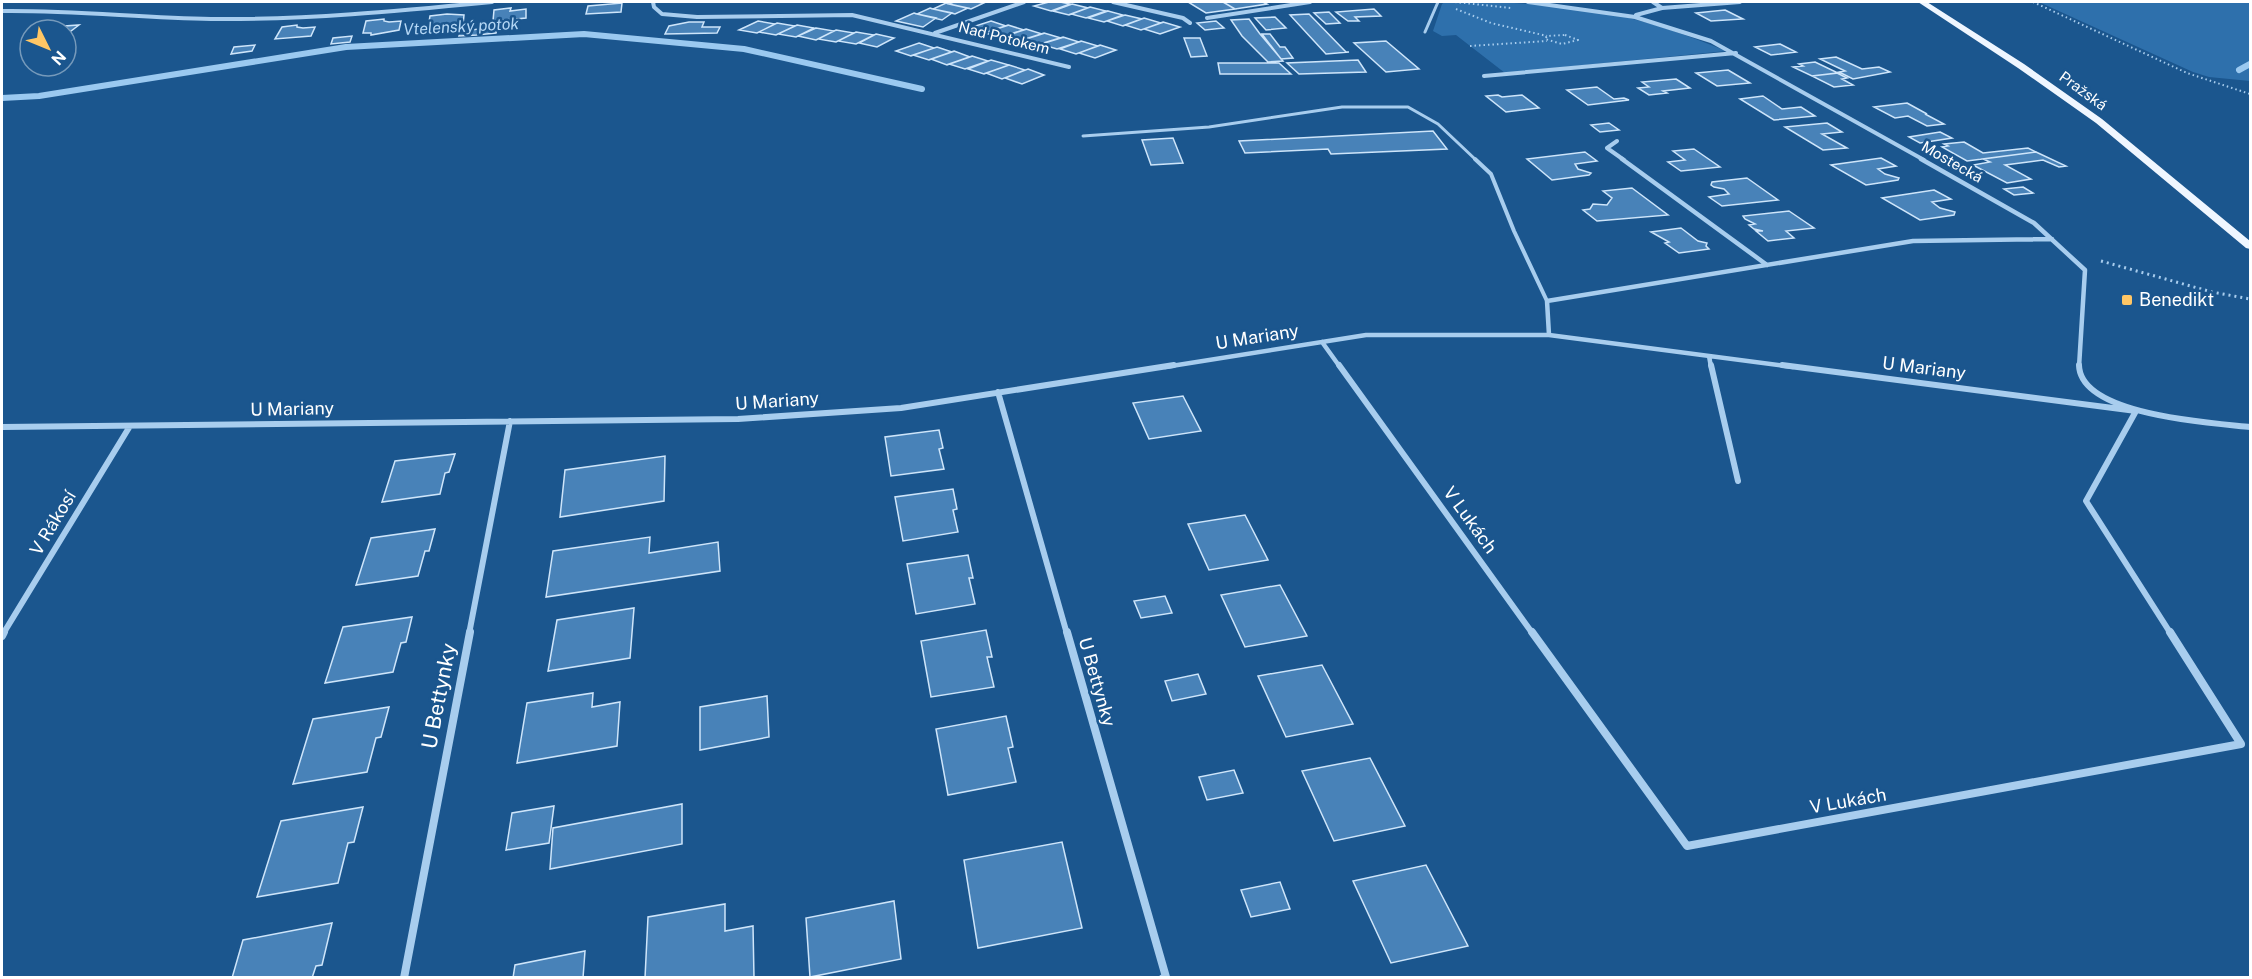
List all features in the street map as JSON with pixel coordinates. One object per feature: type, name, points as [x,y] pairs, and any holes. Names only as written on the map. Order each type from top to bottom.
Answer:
[{"type":"main road","name":"Pražská","points":[[1922,2],[1977,36],[2099,121],[2250,246]]},
{"type":"main road","name":"Pražská","points":[[2216,219],[2250,255]]},
{"type":"street","points":[[2,11],[39,10],[174,18],[285,18],[492,2]]},
{"type":"street","name":"Nad Potokem","points":[[653,2],[654,7],[662,14],[697,16],[852,15],[1069,67]]},
{"type":"street","name":"Nad Potokem","points":[[934,33],[1024,2]]},
{"type":"street","points":[[1113,2],[1184,18],[1190,23]]},
{"type":"street","points":[[1207,18],[1310,2]]},
{"type":"street","name":"Mostecká","points":[[1528,2],[1636,15],[1676,26],[1736,53],[2034,223],[2069,252],[2085,270],[2079,369],[2086,383],[2100,395],[2136,411],[2250,427]]},
{"type":"street","points":[[1653,2],[1662,8]]},
{"type":"street","points":[[1636,15],[1662,8],[1740,2]]},
{"type":"street","points":[[1484,76],[1736,53]]},
{"type":"street","points":[[1617,141],[1607,148],[1767,265]]},
{"type":"street","points":[[1549,335],[1547,301],[1913,241],[2010,238],[2052,240]]},
{"type":"street","name":"U Mariany","points":[[2,427],[738,419],[901,408],[1366,335],[1549,335],[2136,411]]},
{"type":"street","name":"V Lukách","points":[[1322,342],[1687,846],[2241,744],[2086,501],[2136,411]]},
{"type":"street","points":[[1709,356],[1738,481]]},
{"type":"street","name":"U Bettynky","points":[[998,392],[1166,977],[1163,978]]},
{"type":"street","name":"U Bettynky","points":[[404,978],[510,421]]},
{"type":"street","name":"V Rákosí","points":[[2,636],[130,426]]},
{"type":"lane","points":[[1425,32],[1438,2]]},
{"type":"lane","points":[[1083,136],[1209,127],[1342,106],[1408,107],[1438,124],[1491,174],[1514,231],[1547,301]]},
{"type":"path","points":[[2033,2],[2198,77],[2250,94]]},
{"type":"path","points":[[1454,8],[1491,23],[1547,36],[1565,35],[1578,40],[1571,44],[1547,41],[1470,46]]},
{"type":"path","points":[[1547,36],[1547,41]]},
{"type":"path","points":[[2069,252],[2202,289],[2250,299]]},
{"type":"shaded area","points":[[1445,2],[1531,4],[1595,11],[1658,26],[1726,51],[1505,73],[1456,35],[1442,36],[1433,31],[1442,4]]},
{"type":"shaded area","points":[[2039,2],[2250,2],[2250,81],[2209,77],[2193,72]]},
{"type":"building","points":[[954,2],[984,3],[971,9],[949,4]]},
{"type":"building","points":[[1049,2],[1070,4],[1051,11],[1034,6]]},
{"type":"building","points":[[1188,2],[1223,2],[1235,9],[1206,13]]},
{"type":"building","points":[[1223,2],[1263,2],[1267,4],[1235,9]]},
{"type":"building","points":[[622,3],[621,12],[586,14],[588,6]]},
{"type":"building","points":[[946,3],[968,8],[955,14],[933,9]]},
{"type":"building","points":[[1072,4],[1088,8],[1069,15],[1053,11]]},
{"type":"building","points":[[1090,7],[1106,11],[1086,18],[1071,14]]},
{"type":"building","points":[[511,8],[510,11],[526,9],[526,18],[493,21],[494,10]]},
{"type":"building","points":[[930,8],[952,13],[942,20],[917,14]]},
{"type":"building","points":[[1374,9],[1381,16],[1355,17],[1359,21],[1348,21],[1336,12]]},
{"type":"building","points":[[1725,10],[1743,19],[1711,21],[1696,13]]},
{"type":"building","points":[[1108,11],[1123,15],[1104,22],[1088,18]]},
{"type":"building","points":[[1329,12],[1340,23],[1326,24],[1314,13]]},
{"type":"building","points":[[914,13],[936,18],[923,27],[896,21]]},
{"type":"building","points":[[1309,14],[1346,52],[1349,52],[1326,54],[1290,15]]},
{"type":"building","points":[[464,15],[463,25],[428,28],[430,16]]},
{"type":"building","points":[[1125,15],[1142,19],[1123,26],[1107,21]]},
{"type":"building","points":[[1275,17],[1286,28],[1266,30],[1255,18]]},
{"type":"building","points":[[1144,18],[1161,23],[1141,30],[1125,25]]},
{"type":"building","points":[[384,19],[389,22],[401,21],[399,30],[371,35],[371,33],[363,33],[366,21]]},
{"type":"building","points":[[1249,19],[1283,61],[1268,62],[1242,36],[1231,20]]},
{"type":"building","points":[[758,21],[775,24],[757,33],[739,30]]},
{"type":"building","points":[[991,21],[1006,26],[984,33],[966,29]]},
{"type":"building","points":[[1216,21],[1224,28],[1205,30],[1197,23]]},
{"type":"building","points":[[704,22],[702,27],[720,27],[717,33],[665,34],[669,26]]},
{"type":"building","points":[[1163,22],[1180,27],[1160,34],[1144,29]]},
{"type":"building","points":[[777,23],[795,26],[776,35],[759,32]]},
{"type":"building","points":[[297,25],[303,28],[315,27],[311,36],[275,39],[282,27]]},
{"type":"building","points":[[797,25],[814,28],[796,37],[778,34]]},
{"type":"building","points":[[1008,25],[1024,30],[1002,37],[984,33]]},
{"type":"building","points":[[497,28],[496,33],[477,35],[479,29]]},
{"type":"building","points":[[816,28],[834,31],[816,40],[798,36]]},
{"type":"building","points":[[479,29],[477,35],[459,36],[461,31]]},
{"type":"building","points":[[1026,29],[1042,34],[1020,41],[1004,36]]},
{"type":"building","points":[[836,30],[854,33],[836,42],[818,39]]},
{"type":"building","points":[[856,32],[874,35],[856,44],[838,41]]},
{"type":"building","points":[[1044,33],[1061,38],[1038,45],[1022,40]]},
{"type":"building","points":[[876,34],[894,38],[877,47],[859,43]]},
{"type":"building","points":[[1262,34],[1270,34],[1280,47],[1285,47],[1293,58],[1281,59]]},
{"type":"building","points":[[352,36],[350,42],[331,44],[333,38]]},
{"type":"building","points":[[1063,37],[1079,42],[1057,49],[1040,44]]},
{"type":"building","points":[[1184,38],[1200,38],[1207,56],[1191,57]]},
{"type":"building","points":[[1081,41],[1098,46],[1076,54],[1060,49]]},
{"type":"building","points":[[1386,41],[1419,69],[1386,72],[1354,43]]},
{"type":"building","points":[[919,43],[934,48],[911,56],[896,51]]},
{"type":"building","points":[[1780,44],[1796,52],[1771,55],[1755,47]]},
{"type":"building","points":[[255,45],[252,51],[231,54],[234,47]]},
{"type":"building","points":[[1100,45],[1116,50],[1095,58],[1079,53]]},
{"type":"building","points":[[937,47],[952,52],[929,60],[913,55]]},
{"type":"building","points":[[954,51],[970,57],[947,65],[931,59]]},
{"type":"building","points":[[972,56],[988,61],[965,69],[949,64]]},
{"type":"building","points":[[1836,57],[1862,69],[1879,67],[1890,72],[1853,79],[1839,72],[1845,71],[1820,59]]},
{"type":"building","points":[[991,60],[1009,65],[984,74],[968,69]]},
{"type":"building","points":[[1358,60],[1366,72],[1299,74],[1287,63]]},
{"type":"building","points":[[1815,62],[1838,73],[1812,76],[1793,67]]},
{"type":"building","points":[[1218,63],[1279,63],[1291,74],[1220,74]]},
{"type":"building","points":[[1009,65],[1025,70],[1002,79],[986,73]]},
{"type":"building","points":[[1028,69],[1044,75],[1022,84],[1005,78]]},
{"type":"building","points":[[1728,70],[1750,83],[1717,86],[1696,73]]},
{"type":"building","points":[[1837,73],[1847,78],[1842,79],[1853,85],[1834,87],[1812,76]]},
{"type":"building","points":[[1676,79],[1690,88],[1649,95],[1638,88],[1649,87],[1642,82]]},
{"type":"building","points":[[1597,87],[1614,99],[1629,100],[1588,105],[1567,90]]},
{"type":"building","points":[[1522,95],[1539,108],[1506,112],[1486,96],[1502,97]]},
{"type":"building","points":[[1763,96],[1782,109],[1801,107],[1815,116],[1774,120],[1740,99]]},
{"type":"building","points":[[1907,103],[1944,124],[1927,126],[1908,116],[1895,118],[1874,107]]},
{"type":"building","points":[[1609,123],[1619,130],[1600,132],[1591,125]]},
{"type":"building","points":[[1827,123],[1842,132],[1822,134],[1847,148],[1823,150],[1785,127]]},
{"type":"building","points":[[1433,131],[1447,149],[1331,154],[1328,149],[1245,153],[1239,141]]},
{"type":"building","points":[[1940,132],[1952,138],[1920,143],[1909,137]]},
{"type":"building","points":[[1173,138],[1183,163],[1151,165],[1142,140]]},
{"type":"building","points":[[1964,142],[1983,153],[2028,148],[2036,152],[1967,161],[1942,147],[1948,146],[1944,144]]},
{"type":"building","points":[[1694,149],[1720,167],[1681,171],[1668,162],[1685,160],[1673,151]]},
{"type":"building","points":[[1585,152],[1597,161],[1575,164],[1578,169],[1591,173],[1589,175],[1552,180],[1527,159]]},
{"type":"building","points":[[2036,152],[2066,166],[2059,167],[2043,160],[2005,165],[2031,179],[2007,183],[1973,165],[1990,162],[1983,159]]},
{"type":"building","points":[[1881,158],[1896,166],[1878,169],[1885,174],[1899,178],[1898,180],[1866,185],[1831,165]]},
{"type":"building","points":[[1747,178],[1778,200],[1722,206],[1709,197],[1729,194],[1724,189],[1711,185],[1712,182]]},
{"type":"building","points":[[2023,187],[2033,193],[2014,195],[2004,189]]},
{"type":"building","points":[[1632,188],[1668,215],[1597,221],[1583,210],[1590,209],[1593,204],[1607,205],[1612,198],[1603,191]]},
{"type":"building","points":[[1934,190],[1951,199],[1932,202],[1940,208],[1955,212],[1954,215],[1920,220],[1882,198]]},
{"type":"building","points":[[1789,211],[1814,228],[1786,231],[1794,238],[1768,241],[1756,231],[1763,231],[1754,229],[1749,225],[1755,224],[1743,216]]},
{"type":"building","points":[[1681,228],[1698,241],[1707,243],[1706,246],[1709,249],[1679,253],[1665,243],[1669,242],[1651,232]]},
{"type":"building","points":[[1183,396],[1201,431],[1149,439],[1133,403]]},
{"type":"building","points":[[939,430],[943,448],[939,449],[944,469],[891,476],[885,437]]},
{"type":"building","points":[[455,454],[449,472],[445,473],[440,494],[382,502],[395,461]]},
{"type":"building","points":[[665,456],[664,501],[560,517],[565,470]]},
{"type":"building","points":[[953,489],[957,509],[953,510],[958,532],[903,541],[895,497]]},
{"type":"building","points":[[1245,515],[1268,560],[1209,570],[1188,524]]},
{"type":"building","points":[[435,529],[429,551],[425,551],[418,576],[356,585],[371,538]]},
{"type":"building","points":[[650,537],[649,553],[718,542],[720,571],[546,597],[553,551]]},
{"type":"building","points":[[968,555],[973,578],[969,578],[975,604],[916,614],[907,564]]},
{"type":"building","points":[[1280,585],[1307,636],[1245,647],[1221,595]]},
{"type":"building","points":[[1165,596],[1172,613],[1141,618],[1134,601]]},
{"type":"building","points":[[634,608],[630,658],[548,671],[557,620]]},
{"type":"building","points":[[412,617],[406,642],[401,643],[393,672],[325,683],[343,627]]},
{"type":"building","points":[[986,630],[992,657],[987,657],[994,687],[931,697],[921,641]]},
{"type":"building","points":[[1322,665],[1353,724],[1286,737],[1258,676]]},
{"type":"building","points":[[1198,674],[1206,694],[1172,701],[1165,681]]},
{"type":"building","points":[[593,693],[592,707],[620,702],[617,746],[517,763],[527,703]]},
{"type":"building","points":[[767,696],[769,737],[700,750],[700,707]]},
{"type":"building","points":[[389,707],[381,737],[376,738],[367,772],[293,784],[313,719]]},
{"type":"building","points":[[1006,716],[1013,747],[1008,748],[1016,782],[948,795],[936,729]]},
{"type":"building","points":[[1370,758],[1405,826],[1334,841],[1302,771]]},
{"type":"building","points":[[1234,770],[1243,793],[1207,800],[1199,777]]},
{"type":"building","points":[[682,804],[682,844],[550,869],[553,828]]},
{"type":"building","points":[[554,806],[549,843],[506,850],[512,813]]},
{"type":"building","points":[[363,807],[354,842],[348,843],[338,883],[257,897],[281,821]]},
{"type":"building","points":[[1062,842],[1082,928],[978,948],[964,860]]},
{"type":"building","points":[[1426,865],[1468,946],[1391,963],[1353,881]]},
{"type":"building","points":[[1280,882],[1290,909],[1251,917],[1241,890]]},
{"type":"building","points":[[894,901],[901,959],[810,977],[806,918]]},
{"type":"building","points":[[725,904],[725,931],[753,926],[754,978],[645,978],[648,917]]},
{"type":"building","points":[[332,923],[322,965],[316,966],[312,978],[232,978],[243,940]]},
{"type":"building","points":[[585,951],[583,978],[513,978],[515,965]]},
{"type":"waterway","name":"Vtelenský potok","points":[[2,98],[39,96],[346,47],[584,34],[744,49],[922,89]]},
{"type":"waterway","name":"Vtelenský potok","points":[[2239,70],[2250,64]]},
{"type":"place","name":"Benedikt","points":[[2127,300]]}]
